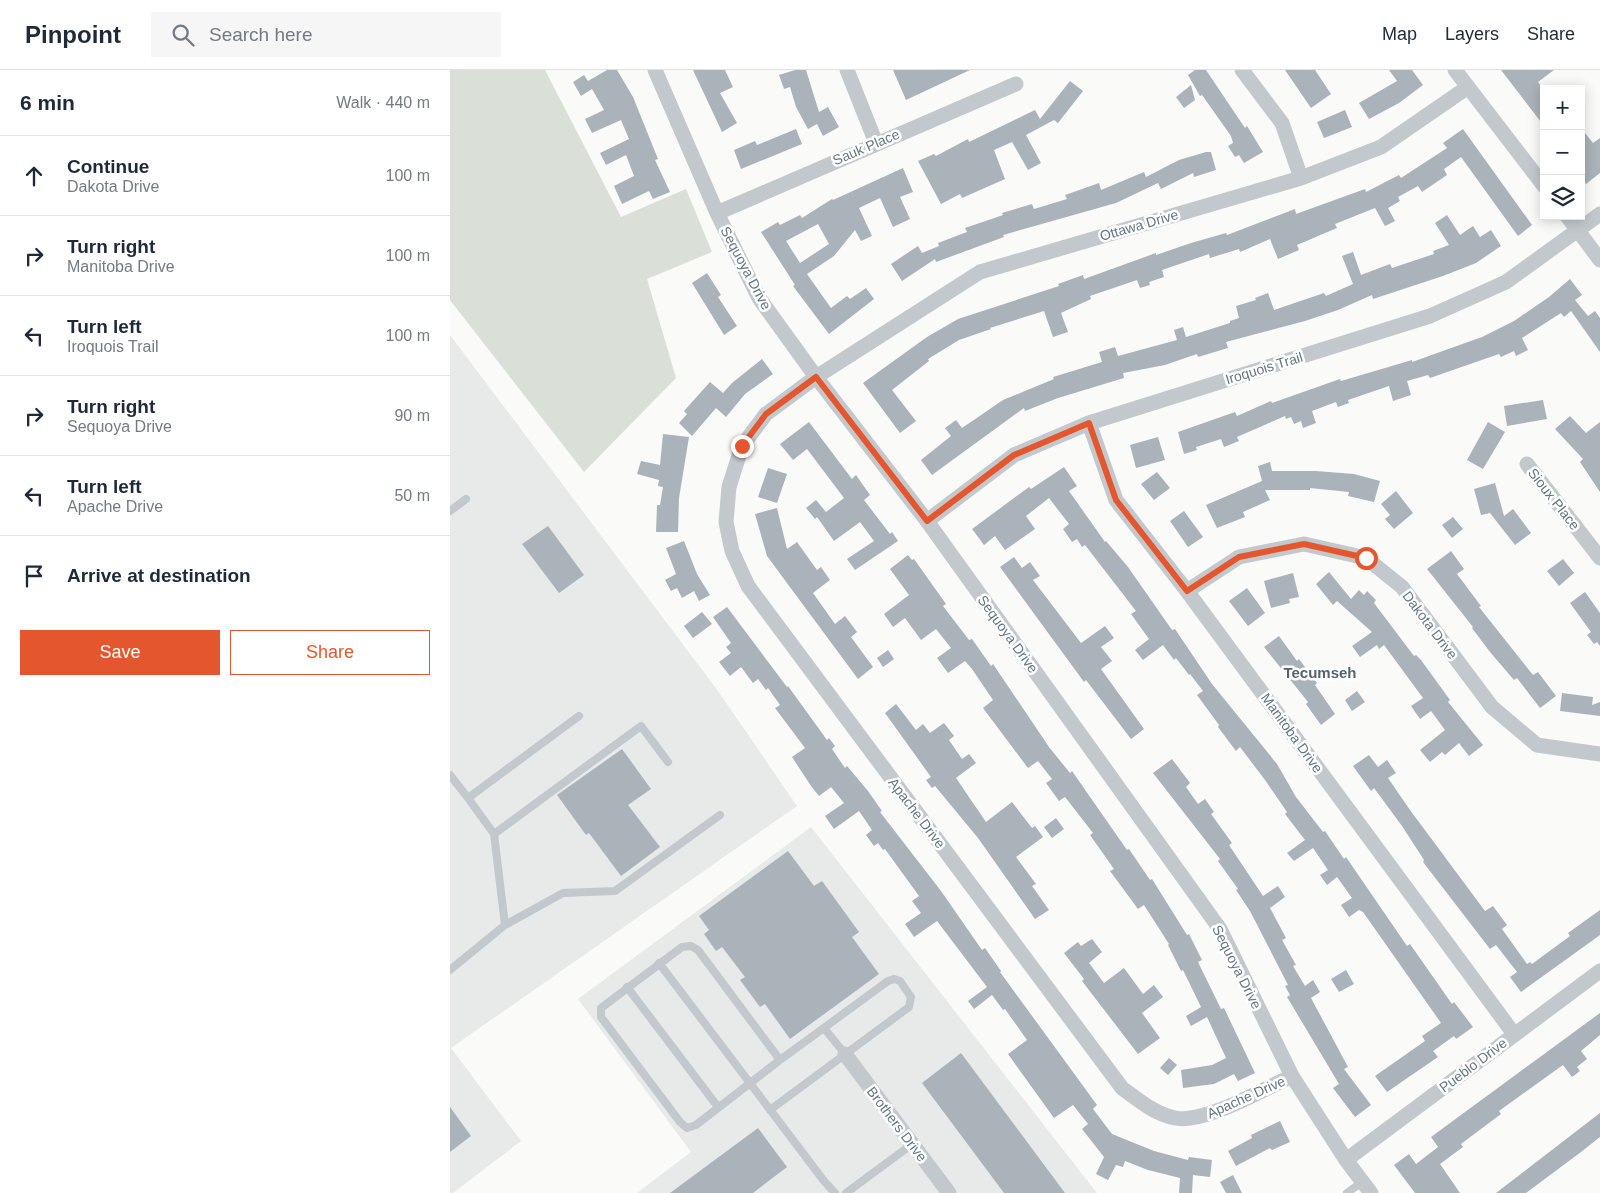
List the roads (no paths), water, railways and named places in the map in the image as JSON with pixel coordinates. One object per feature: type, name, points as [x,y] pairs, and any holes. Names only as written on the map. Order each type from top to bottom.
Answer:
[{"type":"street","name":"Sequoya Drive","points":[[655,70],[717,212],[759,298],[816,377],[927,521],[1220,929],[1292,1076],[1346,1160],[1367,1187]]},
{"type":"street","points":[[847,70],[876,143]]},
{"type":"street","points":[[1242,70],[1282,123],[1301,178]]},
{"type":"street","points":[[1455,70],[1540,181]]},
{"type":"street","name":"Sauk Place","points":[[717,212],[1016,84]]},
{"type":"street","name":"Ottawa Drive","points":[[816,377],[980,272],[1301,178],[1381,147],[1468,88]]},
{"type":"street","name":"Iroquois Trail","points":[[927,521],[1014,455],[1089,423],[1430,316],[1506,282],[1600,214]]},
{"type":"street","points":[[1570,220],[1600,260]]},
{"type":"street","name":"Apache Drive","points":[[816,377],[766,414],[742,446],[729,487],[726,522],[732,551],[748,586],[1122,1088],[1150,1108],[1175,1118],[1202,1117],[1292,1076]]},
{"type":"street","name":"Manitoba Drive","points":[[1089,423],[1116,500],[1187,591],[1514,1034]]},
{"type":"street","name":"Sioux Place","points":[[1527,464],[1600,558]]},
{"type":"street","name":"Dakota Drive","points":[[1187,591],[1239,557],[1304,544],[1366,558],[1402,587],[1492,707],[1537,745],[1600,754]]},
{"type":"street","name":"Pueblo Drive","points":[[1346,1160],[1600,971]]},
{"type":"street","name":"Brothers Drive","points":[[845,1054],[911,1145],[949,1193]]},
{"type":"lane","points":[[450,511],[466,499]]},
{"type":"lane","points":[[468,798],[579,716]]},
{"type":"lane","points":[[494,834],[641,726],[668,762]]},
{"type":"lane","points":[[450,775],[494,834],[505,925]]},
{"type":"lane","points":[[450,970],[505,925],[563,893],[616,891],[720,815]]},
{"type":"lane","points":[[770,1110],[909,1007],[911,997],[900,981],[894,979],[888,981],[780,1060],[696,1125],[687,1128],[680,1122],[601,1017],[602,1008],[627,987],[682,947],[691,946],[698,950],[780,1060]]},
{"type":"lane","points":[[660,963],[824,1182],[835,1193]]},
{"type":"lane","points":[[627,987],[718,1107]]},
{"type":"lane","points":[[824,1028],[845,1054]]},
{"type":"lane","points":[[846,1193],[911,1145]]},
{"type":"lane","points":[[1347,1193],[1367,1187]]},
{"type":"district","name":"Tecumseh","points":[[1320,673]]}]
